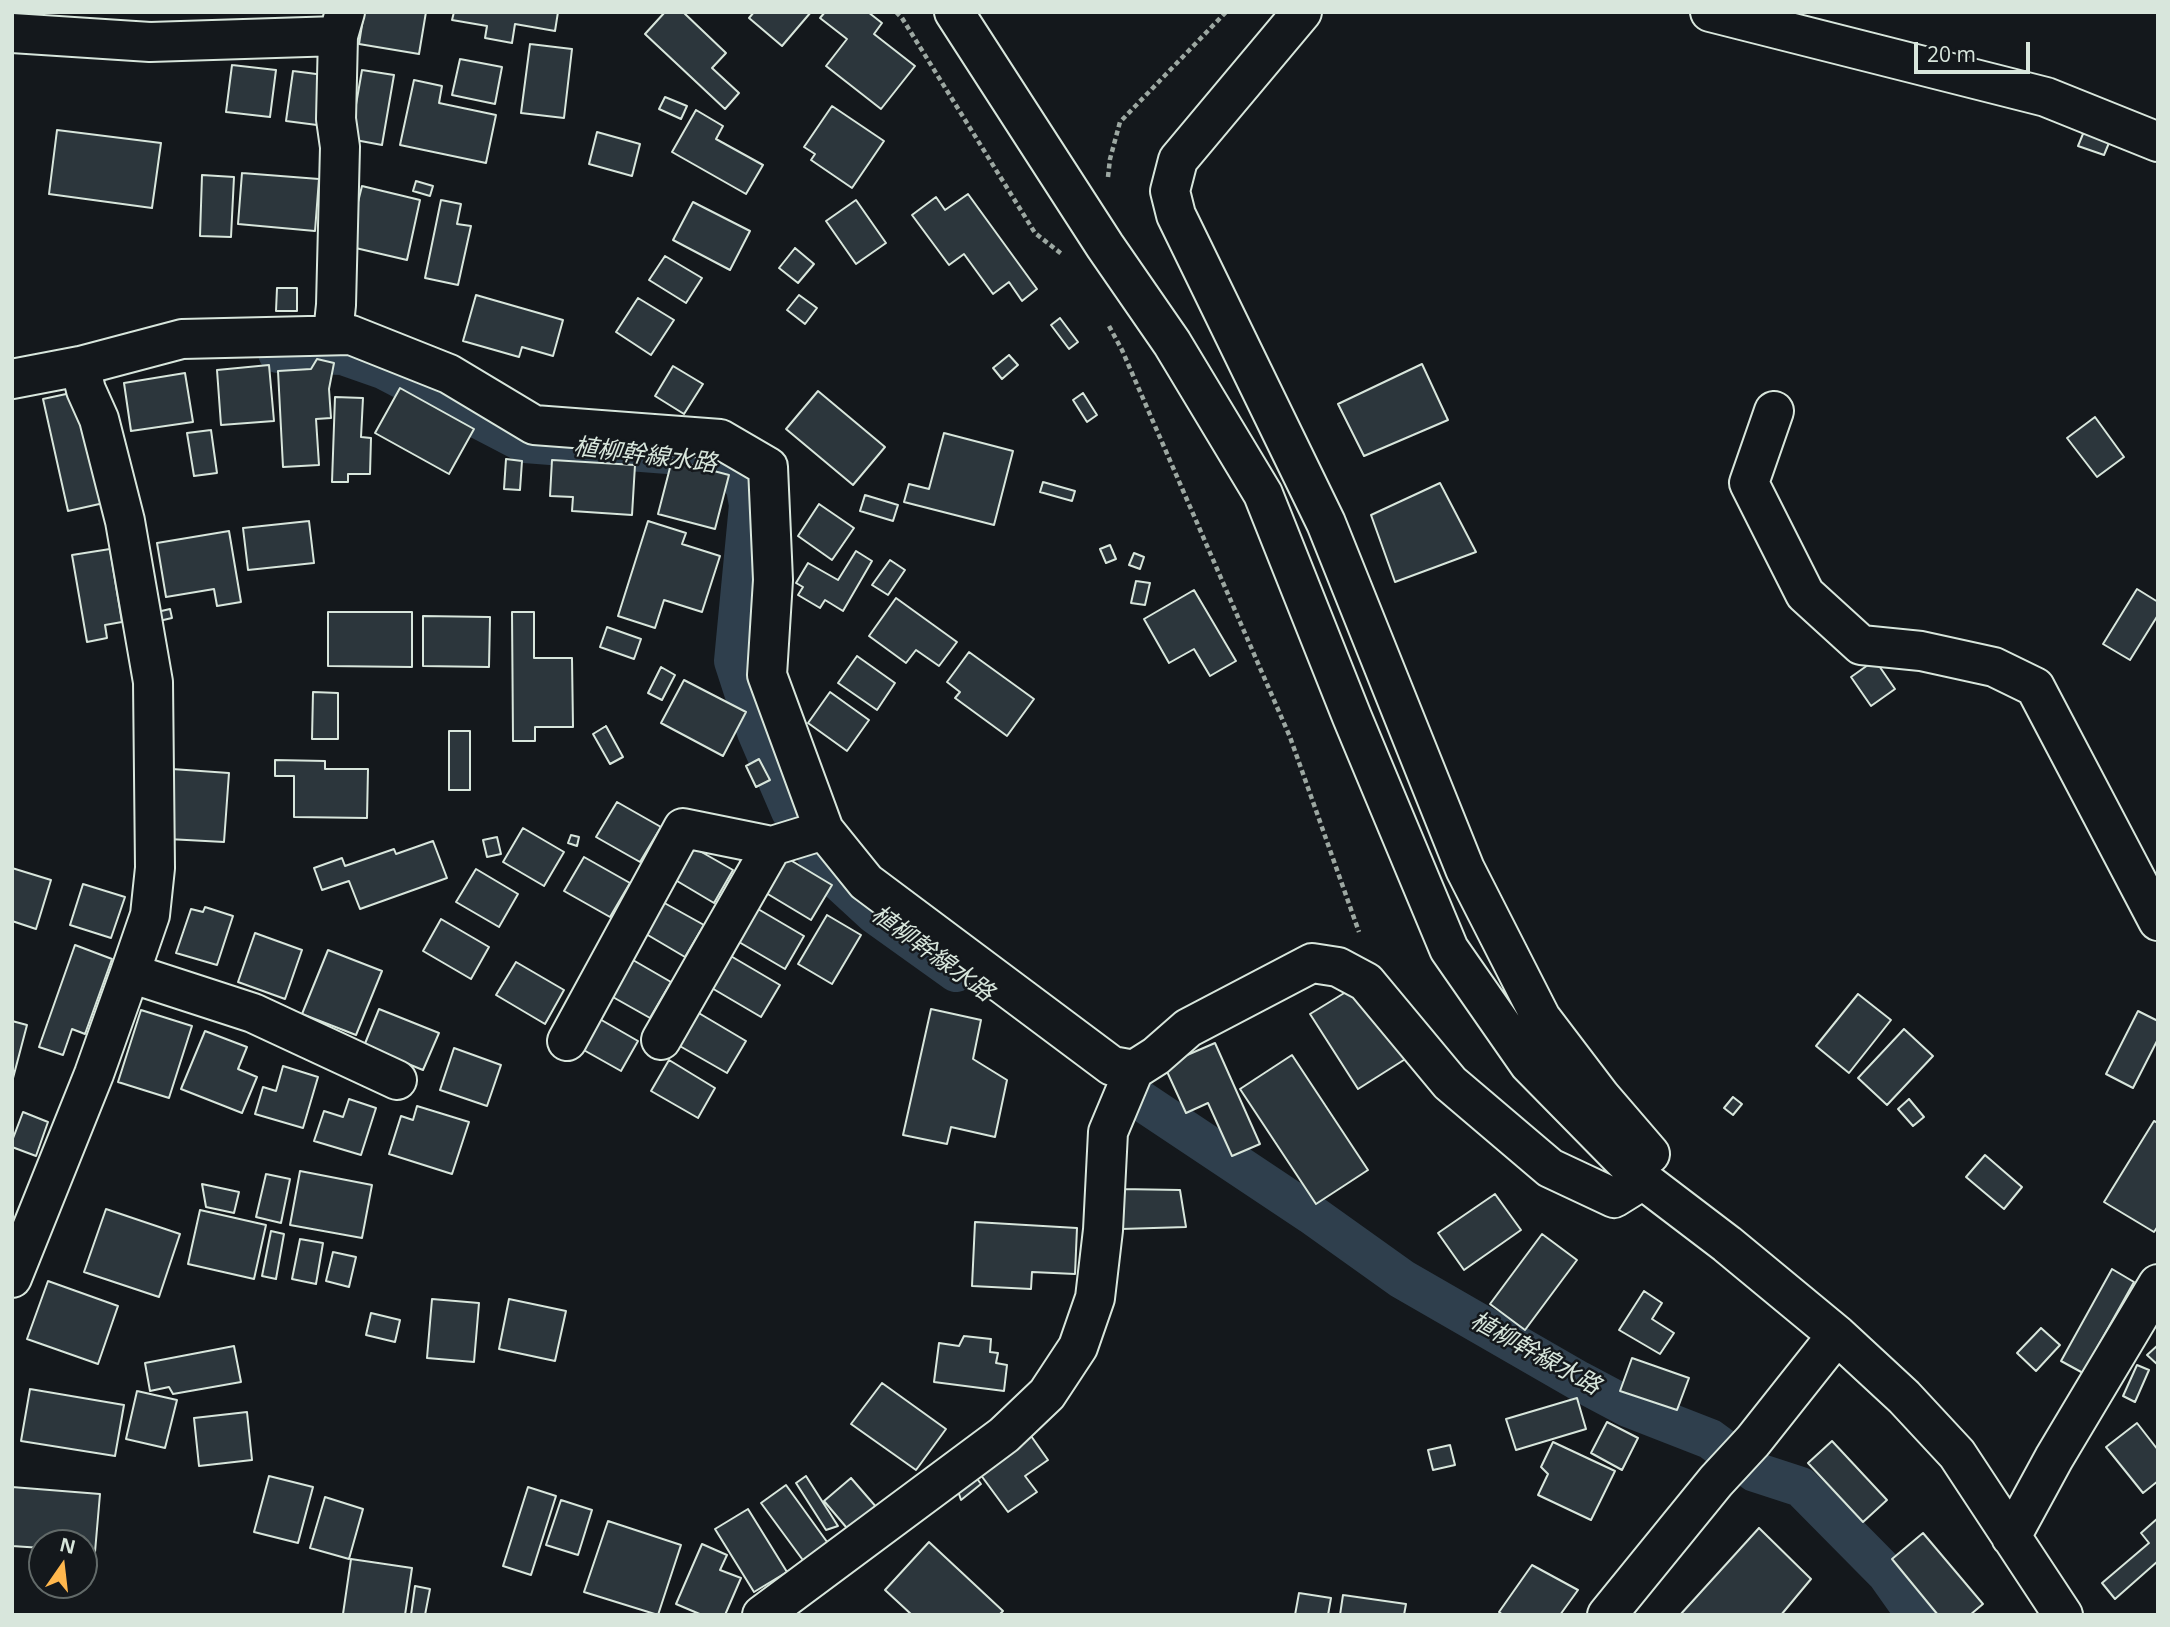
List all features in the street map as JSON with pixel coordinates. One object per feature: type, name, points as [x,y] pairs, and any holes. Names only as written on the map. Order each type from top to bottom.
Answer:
[{"type":"street","points":[[954,12],[1172,343],[1263,494],[1449,949],[1529,1064],[1643,1180],[1727,1244],[1837,1335],[1904,1396],[1957,1454],[2063,1615]]},
{"type":"street","points":[[1302,12],[1178,160],[1170,191],[1176,215],[1326,523],[1465,869],[1541,1018],[1601,1097],[1727,1244]]},
{"type":"street","points":[[1710,12],[2046,97],[2158,142]]},
{"type":"street","points":[[12,33],[150,42],[341,24],[336,119],[340,160],[333,333]]},
{"type":"street","points":[[12,379],[83,377],[182,339],[333,333],[351,335],[449,374],[534,425],[720,439],[768,467],[772,580],[767,674],[802,837],[661,1040]]},
{"type":"street","points":[[12,1278],[94,1074],[130,973],[150,915],[155,869],[153,682],[125,521],[99,419],[83,377]]},
{"type":"street","points":[[1774,411],[1749,484],[1805,594],[1861,645],[1921,651],[1994,667],[2035,687],[2158,921]]},
{"type":"street","points":[[567,1041],[683,828],[802,837],[1112,1066],[1133,1070]]},
{"type":"street","points":[[762,1615],[1004,1435],[1047,1394],[1078,1347],[1095,1298],[1103,1230],[1108,1132],[1133,1070],[1156,1056],[1188,1028],[1312,963],[1338,967],[1366,982],[1450,1083],[1550,1168],[1614,1198],[1643,1180]]},
{"type":"street","points":[[130,973],[253,1013],[397,1080]]},
{"type":"street","points":[[2011,1537],[2054,1458],[2158,1284]]},
{"type":"street","points":[[1607,1615],[1716,1481],[1753,1441],[1837,1335]]},
{"type":"path","points":[[896,12],[1035,233],[1077,267],[1114,258]]},
{"type":"path","points":[[1108,180],[1110,159],[1120,122],[1226,12]]},
{"type":"path","points":[[1102,314],[1122,350],[1290,737],[1363,940]]},
{"type":"building","points":[[364,12],[426,12],[419,54],[359,44]]},
{"type":"building","points":[[454,12],[558,12],[555,31],[515,24],[512,43],[485,38],[487,26],[452,20]]},
{"type":"building","points":[[665,12],[683,12],[726,53],[712,68],[739,93],[725,109],[645,34]]},
{"type":"building","points":[[754,12],[811,12],[782,46],[749,18]]},
{"type":"building","points":[[825,12],[868,12],[882,23],[874,34],[915,66],[881,109],[826,66],[847,39],[820,18]]},
{"type":"building","points":[[530,44],[572,49],[564,118],[521,113]]},
{"type":"building","points":[[460,59],[502,67],[495,104],[452,95]]},
{"type":"building","points":[[232,65],[276,70],[270,117],[226,112]]},
{"type":"building","points":[[362,70],[394,75],[382,145],[350,139]]},
{"type":"building","points":[[293,71],[324,75],[317,125],[286,121]]},
{"type":"building","points":[[414,80],[442,86],[439,103],[496,115],[486,163],[400,145]]},
{"type":"building","points":[[665,97],[687,106],[681,119],[659,109]]},
{"type":"building","points":[[832,106],[884,141],[852,188],[811,160],[815,154],[804,147]]},
{"type":"building","points":[[696,110],[723,126],[716,139],[763,165],[746,194],[672,152]]},
{"type":"building","points":[[2085,129],[2111,138],[2104,155],[2078,146]]},
{"type":"building","points":[[57,130],[161,143],[152,208],[49,194]]},
{"type":"building","points":[[597,132],[640,144],[632,176],[589,164]]},
{"type":"building","points":[[242,173],[319,179],[315,231],[238,224]]},
{"type":"building","points":[[202,175],[234,177],[231,237],[200,236]]},
{"type":"building","points":[[416,181],[433,186],[430,196],[413,191]]},
{"type":"building","points":[[362,186],[420,200],[407,260],[347,246]]},
{"type":"building","points":[[968,194],[1037,289],[1022,301],[1009,282],[993,294],[964,254],[949,265],[912,215],[936,197],[945,210]]},
{"type":"building","points":[[441,200],[461,204],[457,224],[471,226],[458,285],[425,278]]},
{"type":"building","points":[[856,200],[886,243],[856,264],[826,221]]},
{"type":"building","points":[[693,202],[750,231],[730,270],[673,240]]},
{"type":"building","points":[[795,248],[814,264],[798,283],[779,268]]},
{"type":"building","points":[[665,256],[702,278],[686,303],[649,280]]},
{"type":"building","points":[[277,288],[297,288],[297,311],[276,311]]},
{"type":"building","points":[[476,295],[563,320],[553,356],[522,347],[519,357],[463,341]]},
{"type":"building","points":[[799,295],[817,308],[805,324],[787,310]]},
{"type":"building","points":[[638,298],[674,320],[651,355],[616,332]]},
{"type":"building","points":[[1060,318],[1078,342],[1069,349],[1051,325]]},
{"type":"building","points":[[1009,355],[1018,365],[1002,379],[993,368]]},
{"type":"building","points":[[317,359],[334,363],[329,389],[331,418],[316,419],[319,465],[283,467],[278,371],[311,369]]},
{"type":"building","points":[[1422,364],[1448,420],[1364,456],[1338,404]]},
{"type":"building","points":[[269,365],[274,421],[221,425],[217,370]]},
{"type":"building","points":[[673,366],[703,384],[684,414],[655,396]]},
{"type":"building","points":[[185,373],[193,422],[131,431],[124,383]]},
{"type":"building","points":[[400,388],[474,429],[449,474],[375,433]]},
{"type":"building","points":[[80,391],[104,503],[68,511],[43,399]]},
{"type":"building","points":[[818,391],[885,447],[853,485],[786,429]]},
{"type":"building","points":[[1083,393],[1097,415],[1087,422],[1073,400]]},
{"type":"building","points":[[335,397],[363,398],[361,437],[371,438],[370,474],[348,474],[348,482],[332,482]]},
{"type":"building","points":[[2095,417],[2124,457],[2097,477],[2067,438]]},
{"type":"building","points":[[211,430],[217,473],[194,476],[187,433]]},
{"type":"building","points":[[944,433],[1013,451],[994,525],[904,502],[909,484],[929,489]]},
{"type":"building","points":[[506,459],[522,461],[520,490],[504,489]]},
{"type":"building","points":[[552,460],[635,465],[632,515],[572,511],[573,497],[550,496]]},
{"type":"building","points":[[672,460],[729,475],[715,529],[658,514]]},
{"type":"building","points":[[1043,482],[1075,491],[1072,501],[1040,492]]},
{"type":"building","points":[[1440,483],[1476,552],[1395,582],[1371,515]]},
{"type":"building","points":[[865,495],[898,505],[893,521],[860,511]]},
{"type":"building","points":[[819,504],[854,528],[832,560],[798,536]]},
{"type":"building","points":[[309,521],[314,563],[248,570],[243,528]]},
{"type":"building","points":[[648,521],[686,533],[682,544],[720,556],[702,612],[664,600],[655,628],[618,616]]},
{"type":"building","points":[[229,531],[241,602],[217,606],[214,589],[166,597],[157,543]]},
{"type":"building","points":[[1110,545],[1116,559],[1106,563],[1100,549]]},
{"type":"building","points":[[110,549],[122,622],[105,625],[107,638],[87,642],[72,555]]},
{"type":"building","points":[[856,551],[872,561],[843,611],[825,600],[820,608],[798,595],[803,587],[796,583],[808,563],[838,580]]},
{"type":"building","points":[[1134,553],[1144,557],[1140,569],[1129,565]]},
{"type":"building","points":[[890,560],[905,570],[888,595],[872,585]]},
{"type":"building","points":[[1136,581],[1150,583],[1145,605],[1131,603]]},
{"type":"building","points":[[2137,589],[2158,602],[2158,615],[2130,660],[2103,644]]},
{"type":"building","points":[[1194,590],[1236,661],[1210,676],[1194,649],[1169,663],[1144,619]]},
{"type":"building","points":[[896,598],[957,642],[939,666],[916,650],[906,663],[869,636]]},
{"type":"building","points":[[170,609],[172,618],[159,621],[157,612]]},
{"type":"building","points":[[328,612],[412,612],[412,667],[328,666]]},
{"type":"building","points":[[512,612],[534,612],[534,658],[572,658],[573,727],[535,727],[535,741],[513,741]]},
{"type":"building","points":[[423,616],[490,617],[489,667],[423,666]]},
{"type":"building","points":[[607,627],[641,639],[634,659],[600,647]]},
{"type":"building","points":[[969,652],[1034,699],[1007,736],[955,698],[960,692],[947,682]]},
{"type":"building","points":[[857,656],[895,683],[877,710],[838,683]]},
{"type":"building","points":[[1875,660],[1895,689],[1871,706],[1851,677]]},
{"type":"building","points":[[661,667],[675,675],[662,700],[648,693]]},
{"type":"building","points":[[684,680],[746,712],[723,756],[661,723]]},
{"type":"building","points":[[313,692],[338,693],[338,739],[312,739]]},
{"type":"building","points":[[830,692],[869,720],[847,751],[808,723]]},
{"type":"building","points":[[606,726],[623,757],[610,764],[593,734]]},
{"type":"building","points":[[449,731],[470,731],[470,790],[449,790]]},
{"type":"building","points":[[759,759],[770,780],[756,787],[746,766]]},
{"type":"building","points":[[275,760],[325,761],[325,769],[368,769],[367,818],[294,817],[294,776],[275,776]]},
{"type":"building","points":[[172,769],[229,773],[224,842],[168,839]]},
{"type":"building","points":[[617,802],[661,827],[640,862],[596,837]]},
{"type":"building","points":[[523,828],[564,852],[544,886],[503,862]]},
{"type":"building","points":[[571,835],[579,837],[577,846],[568,843]]},
{"type":"building","points":[[497,837],[501,854],[487,857],[483,840]]},
{"type":"building","points":[[433,841],[447,878],[360,909],[349,881],[322,890],[314,868],[342,858],[345,866],[394,849],[396,854]]},
{"type":"building","points":[[691,846],[733,870],[714,903],[672,878]]},
{"type":"building","points":[[584,857],[630,883],[610,917],[564,891]]},
{"type":"building","points":[[787,858],[832,885],[811,920],[766,893]]},
{"type":"building","points":[[12,868],[51,880],[36,929],[12,921]]},
{"type":"building","points":[[476,869],[518,894],[499,927],[456,902]]},
{"type":"building","points":[[83,884],[125,897],[111,938],[70,925]]},
{"type":"building","points":[[659,900],[704,925],[685,957],[641,931]]},
{"type":"building","points":[[205,907],[233,916],[217,965],[176,953],[191,909],[203,912]]},
{"type":"building","points":[[758,909],[804,936],[785,969],[739,942]]},
{"type":"building","points":[[827,915],[861,935],[832,984],[798,964]]},
{"type":"building","points":[[441,919],[489,947],[471,979],[423,951]]},
{"type":"building","points":[[255,933],[302,950],[285,999],[238,982]]},
{"type":"building","points":[[75,945],[112,959],[85,1034],[72,1029],[63,1055],[39,1047]]},
{"type":"building","points":[[328,950],[382,971],[356,1035],[302,1014]]},
{"type":"building","points":[[729,955],[780,985],[761,1017],[710,987]]},
{"type":"building","points":[[626,956],[671,982],[650,1018],[604,992]]},
{"type":"building","points":[[516,962],[564,990],[545,1024],[496,995]]},
{"type":"building","points":[[1359,984],[1407,1058],[1358,1089],[1310,1014]]},
{"type":"building","points":[[1858,994],[1891,1020],[1849,1073],[1816,1046]]},
{"type":"building","points":[[379,1009],[439,1033],[423,1070],[364,1046]]},
{"type":"building","points":[[931,1009],[981,1020],[973,1059],[1007,1080],[995,1137],[951,1127],[947,1144],[903,1135]]},
{"type":"building","points":[[141,1010],[192,1026],[169,1098],[118,1082]]},
{"type":"building","points":[[2138,1011],[2158,1021],[2158,1039],[2133,1088],[2106,1074]]},
{"type":"building","points":[[697,1012],[746,1041],[727,1073],[678,1045]]},
{"type":"building","points":[[591,1014],[638,1041],[621,1071],[573,1044]]},
{"type":"building","points":[[12,1021],[27,1025],[12,1082]]},
{"type":"building","points":[[1904,1029],[1933,1056],[1887,1105],[1858,1078]]},
{"type":"building","points":[[205,1031],[247,1047],[238,1069],[257,1077],[242,1113],[181,1089]]},
{"type":"building","points":[[1215,1043],[1260,1144],[1232,1156],[1208,1103],[1186,1113],[1164,1065]]},
{"type":"building","points":[[454,1048],[501,1065],[487,1106],[440,1090]]},
{"type":"building","points":[[1292,1055],[1368,1170],[1316,1204],[1240,1089]]},
{"type":"building","points":[[669,1060],[715,1088],[698,1118],[651,1091]]},
{"type":"building","points":[[283,1066],[318,1077],[303,1128],[255,1114],[263,1087],[276,1091]]},
{"type":"building","points":[[1733,1097],[1742,1104],[1733,1115],[1724,1108]]},
{"type":"building","points":[[349,1099],[376,1108],[361,1155],[314,1141],[324,1111],[343,1117]]},
{"type":"building","points":[[1909,1099],[1924,1117],[1913,1126],[1898,1109]]},
{"type":"building","points":[[417,1106],[469,1122],[452,1174],[389,1154],[401,1116],[413,1120]]},
{"type":"building","points":[[23,1112],[48,1122],[36,1156],[12,1147]]},
{"type":"building","points":[[2154,1121],[2158,1123],[2158,1226],[2154,1232],[2104,1202]]},
{"type":"building","points":[[1985,1155],[2022,1187],[2004,1209],[1966,1177]]},
{"type":"building","points":[[300,1171],[372,1185],[362,1238],[290,1225]]},
{"type":"building","points":[[266,1174],[290,1179],[281,1223],[256,1217]]},
{"type":"building","points":[[202,1184],[239,1192],[234,1213],[206,1207]]},
{"type":"building","points":[[1120,1189],[1180,1190],[1186,1227],[1121,1229]]},
{"type":"building","points":[[1495,1194],[1521,1230],[1464,1270],[1438,1233]]},
{"type":"building","points":[[106,1209],[180,1234],[159,1297],[84,1272]]},
{"type":"building","points":[[200,1210],[266,1225],[254,1279],[188,1264]]},
{"type":"building","points":[[975,1222],[1077,1228],[1075,1274],[1032,1272],[1031,1289],[972,1286]]},
{"type":"building","points":[[271,1231],[284,1234],[276,1279],[262,1276]]},
{"type":"building","points":[[1542,1234],[1577,1260],[1525,1330],[1490,1304]]},
{"type":"building","points":[[300,1239],[323,1243],[316,1284],[292,1279]]},
{"type":"building","points":[[333,1252],[356,1257],[349,1287],[326,1281]]},
{"type":"building","points":[[2112,1269],[2134,1282],[2083,1373],[2061,1361]]},
{"type":"building","points":[[48,1281],[118,1306],[98,1364],[27,1339]]},
{"type":"building","points":[[1644,1291],[1662,1303],[1652,1319],[1674,1333],[1660,1354],[1619,1330]]},
{"type":"building","points":[[432,1299],[479,1303],[474,1362],[427,1358]]},
{"type":"building","points":[[509,1299],[566,1311],[555,1361],[499,1349]]},
{"type":"building","points":[[371,1313],[400,1320],[395,1342],[366,1335]]},
{"type":"building","points":[[2041,1328],[2060,1345],[2036,1371],[2017,1353]]},
{"type":"building","points":[[964,1336],[991,1339],[990,1352],[998,1353],[996,1363],[1007,1365],[1004,1391],[934,1382],[939,1343],[959,1346]]},
{"type":"building","points":[[2158,1345],[2158,1365],[2147,1355]]},
{"type":"building","points":[[234,1346],[241,1382],[173,1394],[169,1387],[150,1391],[145,1363]]},
{"type":"building","points":[[1632,1358],[1689,1378],[1677,1410],[1620,1391]]},
{"type":"building","points":[[2137,1365],[2149,1370],[2135,1402],[2123,1396]]},
{"type":"building","points":[[882,1383],[946,1429],[916,1470],[851,1424]]},
{"type":"building","points":[[30,1389],[124,1405],[115,1456],[21,1441]]},
{"type":"building","points":[[137,1391],[177,1400],[165,1448],[126,1439]]},
{"type":"building","points":[[1577,1398],[1586,1429],[1516,1450],[1506,1419]]},
{"type":"building","points":[[247,1412],[252,1460],[199,1466],[194,1418]]},
{"type":"building","points":[[1607,1422],[1638,1438],[1622,1470],[1591,1453]]},
{"type":"building","points":[[2137,1423],[2158,1450],[2158,1481],[2143,1493],[2106,1447]]},
{"type":"building","points":[[1024,1426],[1048,1460],[1025,1476],[1037,1492],[1008,1512],[972,1463]]},
{"type":"building","points":[[1832,1441],[1887,1500],[1863,1522],[1808,1463]]},
{"type":"building","points":[[1553,1442],[1615,1471],[1591,1520],[1538,1495],[1548,1474],[1541,1467]]},
{"type":"building","points":[[1450,1445],[1455,1465],[1433,1470],[1428,1450]]},
{"type":"building","points":[[972,1472],[981,1484],[961,1500],[956,1485]]},
{"type":"building","points":[[269,1476],[313,1487],[298,1543],[254,1532]]},
{"type":"building","points":[[806,1476],[838,1526],[826,1530],[796,1483]]},
{"type":"building","points":[[851,1478],[884,1516],[857,1540],[824,1501]]},
{"type":"building","points":[[786,1485],[830,1546],[805,1563],[761,1503]]},
{"type":"building","points":[[12,1487],[100,1494],[97,1529],[28,1529],[28,1547],[12,1546]]},
{"type":"building","points":[[528,1487],[556,1496],[531,1575],[503,1566]]},
{"type":"building","points":[[325,1497],[363,1509],[349,1559],[310,1548]]},
{"type":"building","points":[[561,1500],[592,1510],[578,1555],[546,1545]]},
{"type":"building","points":[[748,1509],[787,1572],[754,1592],[715,1529]]},
{"type":"building","points":[[2158,1518],[2158,1561],[2115,1599],[2102,1583],[2149,1543],[2141,1533]]},
{"type":"building","points":[[608,1521],[681,1545],[658,1615],[584,1592]]},
{"type":"building","points":[[1759,1528],[1811,1579],[1781,1615],[1680,1615]]},
{"type":"building","points":[[1923,1533],[1983,1604],[1970,1615],[1938,1615],[1892,1559]]},
{"type":"building","points":[[929,1542],[1003,1611],[999,1615],[912,1615],[885,1590]]},
{"type":"building","points":[[702,1544],[727,1555],[720,1570],[741,1578],[725,1615],[702,1615],[676,1604]]},
{"type":"building","points":[[351,1559],[412,1568],[405,1615],[343,1614]]},
{"type":"building","points":[[1532,1565],[1578,1590],[1560,1615],[1503,1615],[1499,1612]]},
{"type":"building","points":[[415,1586],[430,1589],[425,1615],[411,1615]]},
{"type":"building","points":[[1299,1593],[1331,1598],[1328,1615],[1295,1615]]},
{"type":"building","points":[[1343,1595],[1406,1604],[1404,1615],[1340,1615]]},
{"type":"waterway","name":"植柳幹線水路","points":[[278,353],[343,355],[383,369],[525,443],[707,457],[721,461],[737,472],[746,488],[749,505],[734,661],[757,732],[791,811],[825,868],[875,914],[956,972]]},
{"type":"waterway","name":"植柳幹線水路","points":[[1140,1100],[1311,1214],[1402,1279],[1628,1407],[1710,1439],[1755,1472],[1801,1487],[1887,1574],[1916,1615]]}]
